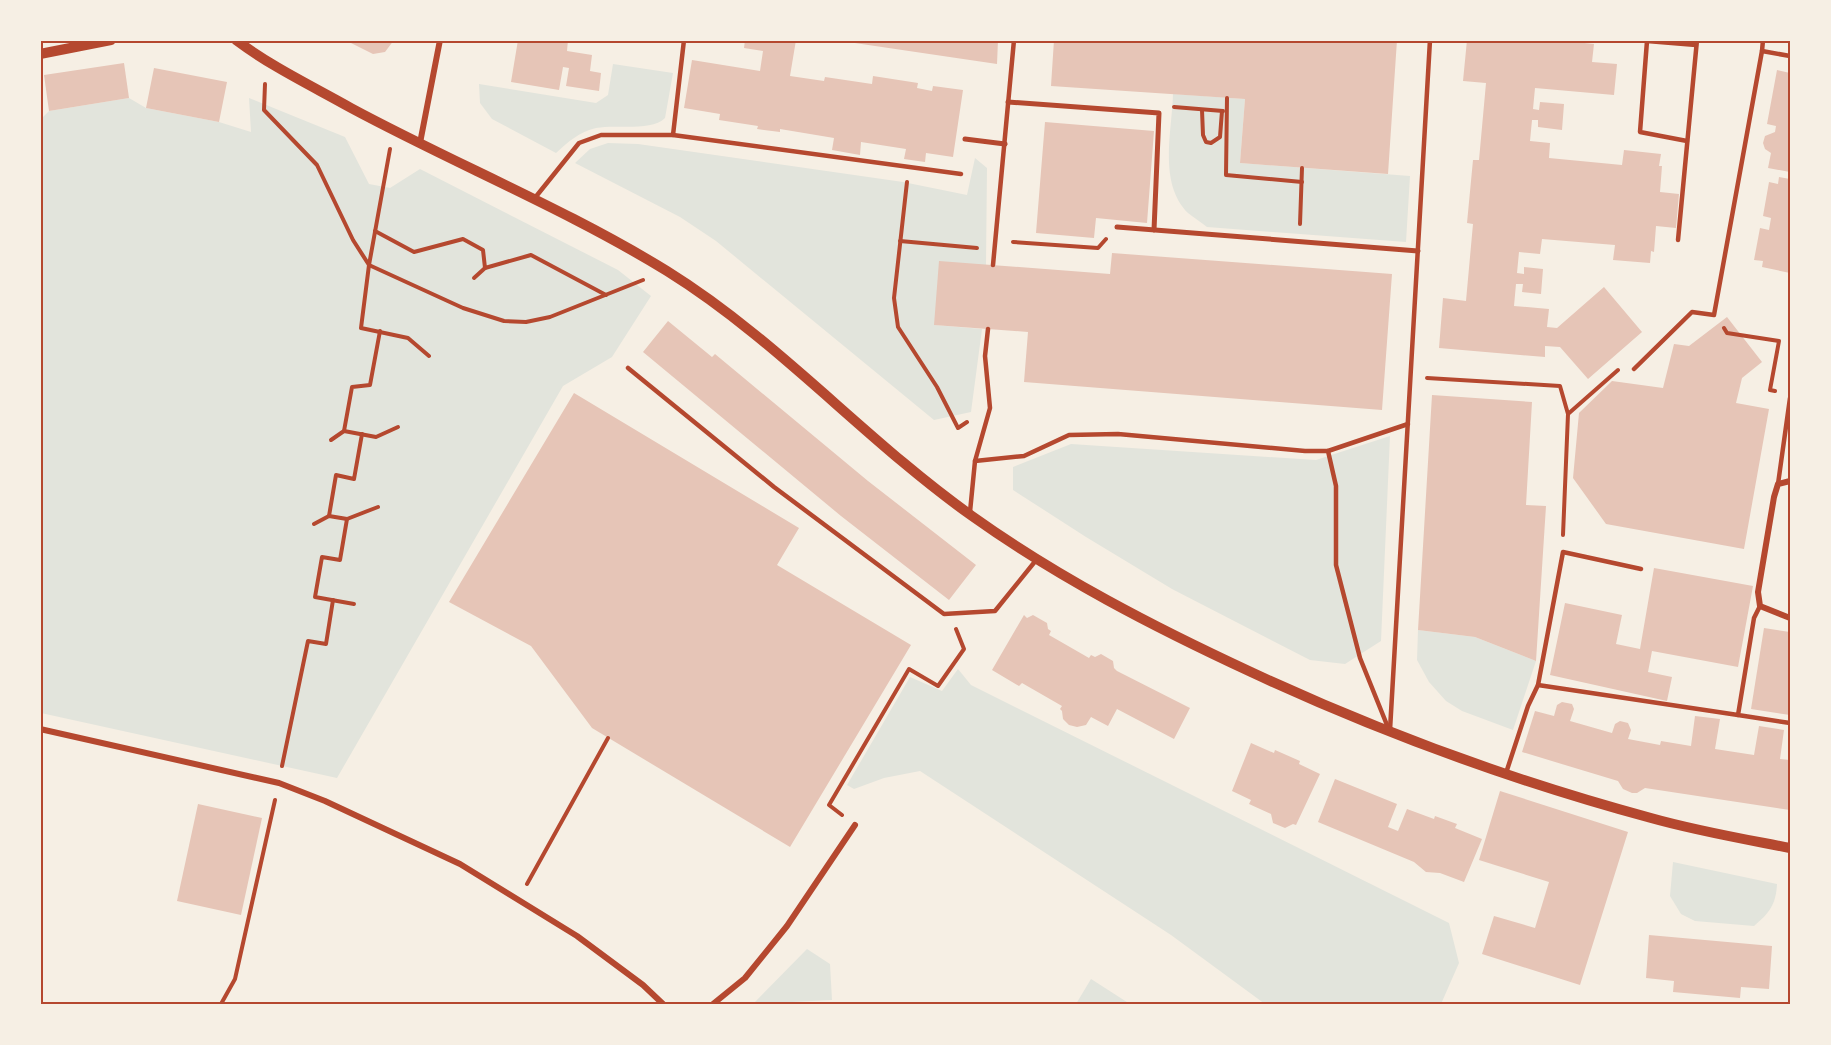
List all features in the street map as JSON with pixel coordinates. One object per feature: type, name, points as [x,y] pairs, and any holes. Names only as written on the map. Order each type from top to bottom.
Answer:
[{"type":"street","points":[[40,54],[111,40]]},
{"type":"street","points":[[236,40],[266,62],[393,130],[534,199],[666,271],[715,303],[768,345],[907,466],[970,514],[1037,559],[1167,632],[1313,700],[1390,732],[1506,773],[1570,795],[1653,819],[1791,848]]},
{"type":"street","points":[[420,143],[440,40]]},
{"type":"street","points":[[1008,102],[1160,113],[1154,230]]},
{"type":"street","points":[[965,139],[1005,144]]},
{"type":"street","points":[[1117,227],[1418,251]]},
{"type":"street","points":[[1791,481],[1778,484],[1774,496],[1758,592],[1760,606],[1791,618]]},
{"type":"street","points":[[40,729],[279,783],[325,801],[460,864],[577,936],[643,985],[663,1005]]},
{"type":"street","points":[[713,1005],[745,978],[787,926],[855,825]]},
{"type":"lane","points":[[673,135],[684,40]]},
{"type":"lane","points":[[993,265],[1014,40]]},
{"type":"lane","points":[[1390,732],[1430,40]]},
{"type":"lane","points":[[1634,369],[1692,312],[1714,315],[1763,40]]},
{"type":"lane","points":[[1678,240],[1688,141],[1696,43],[1647,41],[1640,132],[1688,141]]},
{"type":"lane","points":[[1762,51],[1791,56]]},
{"type":"lane","points":[[534,199],[579,143],[601,135],[673,135],[961,174]]},
{"type":"lane","points":[[970,514],[975,461],[990,408],[985,356],[988,329]]},
{"type":"lane","points":[[628,368],[774,487],[944,614],[995,611],[1037,559]]},
{"type":"lane","points":[[1778,484],[1791,398]]},
{"type":"lane","points":[[975,461],[1024,456],[1069,435],[1118,434],[1305,451],[1328,451],[1408,424]]},
{"type":"lane","points":[[1328,451],[1336,486],[1336,565],[1360,658],[1390,732]]},
{"type":"lane","points":[[1506,773],[1528,706],[1538,686],[1563,552],[1641,569]]},
{"type":"lane","points":[[1738,715],[1754,618],[1760,606]]},
{"type":"lane","points":[[1538,686],[1791,723]]},
{"type":"path","points":[[266,62],[264,110],[317,165],[353,240],[369,265],[463,308],[504,321],[526,322],[550,317],[666,271]]},
{"type":"path","points":[[1202,110],[1203,135],[1206,142],[1211,143],[1220,137],[1227,98]]},
{"type":"path","points":[[1160,113],[1172,107],[1224,111]]},
{"type":"path","points":[[1224,111],[1226,175],[1302,182]]},
{"type":"path","points":[[393,130],[369,265],[361,328],[408,338],[429,356]]},
{"type":"path","points":[[909,166],[894,298],[898,327],[937,387],[958,428],[990,408]]},
{"type":"path","points":[[1299,242],[1302,168]]},
{"type":"path","points":[[995,240],[1098,248],[1117,227]]},
{"type":"path","points":[[375,231],[414,252],[463,238],[483,250],[485,268]]},
{"type":"path","points":[[900,241],[995,250]]},
{"type":"path","points":[[474,278],[485,268],[531,255],[606,295]]},
{"type":"path","points":[[1714,315],[1728,333],[1779,341],[1772,384]]},
{"type":"path","points":[[344,431],[352,387],[370,385],[380,331]]},
{"type":"path","points":[[1568,414],[1620,369],[1634,369]]},
{"type":"path","points":[[1411,377],[1560,386],[1568,414],[1563,552]]},
{"type":"path","points":[[331,440],[344,431],[376,436],[398,427]]},
{"type":"path","points":[[329,516],[336,476],[354,479],[362,434]]},
{"type":"path","points":[[314,524],[329,516],[347,519],[378,507]]},
{"type":"path","points":[[347,519],[340,560],[322,557],[315,597],[354,604]]},
{"type":"path","points":[[221,1005],[235,979],[308,641],[326,644],[333,600]]},
{"type":"path","points":[[855,825],[829,805],[909,669],[938,686],[964,649],[956,630],[956,613]]},
{"type":"path","points":[[518,900],[608,738]]},
{"type":"shaded area","points":[[613,64],[673,73],[665,118],[651,125],[596,128],[574,138],[556,153],[492,119],[480,103],[479,84],[596,103],[608,95]]},
{"type":"shaded area","points":[[1173,94],[1245,99],[1240,163],[1410,176],[1406,242],[1207,227],[1188,213],[1173,187],[1169,140]]},
{"type":"shaded area","points":[[129,98],[146,108],[219,122],[251,132],[249,98],[345,137],[369,184],[390,188],[420,169],[618,270],[651,296],[612,357],[563,386],[337,778],[41,713],[40,120],[49,111]]},
{"type":"shaded area","points":[[608,143],[638,144],[903,182],[967,195],[975,158],[987,168],[986,265],[935,325],[982,329],[971,412],[934,420],[716,241],[680,217],[575,163],[590,149]]},
{"type":"shaded area","points":[[1390,436],[1381,641],[1345,664],[1310,660],[1172,589],[1013,490],[1013,467],[1071,444],[1316,460]]},
{"type":"shaded area","points":[[1418,630],[1475,637],[1536,661],[1513,730],[1462,711],[1446,701],[1429,682],[1417,660]]},
{"type":"shaded area","points":[[958,669],[971,685],[1449,923],[1459,963],[1441,1004],[1265,1004],[1171,935],[920,771],[884,778],[854,789],[847,785],[910,677],[942,691]]},
{"type":"shaded area","points":[[1673,862],[1777,884],[1773,903],[1768,913],[1754,926],[1695,921],[1681,914],[1670,896]]},
{"type":"shaded area","points":[[807,949],[830,964],[832,1000],[753,1004]]},
{"type":"shaded area","points":[[1091,979],[1130,1004],[1076,1004]]},
{"type":"building","points":[[345,40],[394,40],[385,52],[373,54]]},
{"type":"building","points":[[518,40],[568,40],[567,51],[592,55],[590,71],[601,73],[599,91],[566,86],[569,68],[563,67],[559,90],[511,82]]},
{"type":"building","points":[[745,40],[796,40],[790,76],[824,81],[825,77],[872,84],[873,76],[918,83],[917,88],[932,91],[933,86],[963,90],[953,157],[926,153],[925,162],[904,159],[906,149],[861,142],[860,155],[832,150],[834,138],[780,129],[780,132],[757,129],[758,126],[719,120],[720,114],[684,108],[692,60],[760,71],[763,51],[744,48]]},
{"type":"building","points":[[848,40],[998,40],[997,64],[848,42]]},
{"type":"building","points":[[1054,40],[1397,40],[1388,174],[1240,163],[1245,99],[1051,86]]},
{"type":"building","points":[[1467,40],[1556,40],[1594,44],[1592,62],[1617,64],[1614,95],[1535,88],[1533,109],[1539,110],[1540,102],[1564,104],[1562,130],[1538,127],[1538,120],[1532,120],[1530,141],[1550,143],[1549,158],[1622,165],[1624,150],[1661,154],[1660,192],[1679,194],[1676,228],[1656,226],[1654,252],[1651,251],[1650,263],[1613,260],[1615,245],[1542,239],[1540,254],[1519,252],[1517,273],[1524,274],[1524,267],[1543,269],[1541,294],[1522,292],[1523,284],[1516,284],[1514,306],[1549,309],[1547,327],[1557,328],[1604,287],[1642,332],[1588,379],[1560,347],[1545,346],[1545,357],[1439,348],[1443,298],[1466,301],[1473,224],[1467,223],[1473,160],[1479,160],[1486,83],[1463,81]]},
{"type":"building","points":[[124,63],[129,98],[49,111],[44,75]]},
{"type":"building","points":[[154,68],[227,82],[219,122],[146,108]]},
{"type":"building","points":[[1777,70],[1790,73],[1790,172],[1768,168],[1771,153],[1765,149],[1763,143],[1765,136],[1775,132],[1776,126],[1767,124]]},
{"type":"building","points":[[1045,122],[1154,131],[1147,223],[1096,218],[1094,238],[1036,233]]},
{"type":"building","points":[[1779,177],[1790,179],[1790,273],[1762,267],[1763,261],[1754,260],[1760,228],[1769,230],[1771,218],[1763,216],[1769,182],[1778,184]]},
{"type":"building","points":[[1112,253],[1392,274],[1382,410],[1024,382],[1028,332],[934,325],[939,261],[1110,274]]},
{"type":"building","points":[[1727,317],[1762,362],[1742,378],[1736,403],[1769,409],[1744,549],[1606,524],[1573,478],[1579,413],[1612,381],[1663,388],[1674,344],[1689,346]]},
{"type":"building","points":[[668,321],[712,357],[715,354],[868,481],[976,565],[949,600],[841,516],[643,352]]},
{"type":"building","points":[[574,393],[799,528],[777,565],[911,645],[790,847],[592,728],[531,646],[449,602]]},
{"type":"building","points":[[1432,395],[1532,402],[1526,505],[1546,506],[1536,661],[1475,637],[1418,630]]},
{"type":"building","points":[[1654,568],[1753,586],[1738,667],[1652,651],[1648,672],[1672,677],[1667,701],[1550,675],[1565,603],[1622,615],[1616,644],[1640,649]]},
{"type":"building","points":[[1024,615],[1027,618],[1033,615],[1047,623],[1051,631],[1049,635],[1089,658],[1091,655],[1095,657],[1101,654],[1113,661],[1117,671],[1190,708],[1174,739],[1117,709],[1108,726],[1091,717],[1086,725],[1077,727],[1069,725],[1063,719],[1060,709],[1062,706],[1022,683],[1019,686],[992,670]]},
{"type":"building","points":[[1764,628],[1790,632],[1790,715],[1751,709]]},
{"type":"building","points":[[1562,702],[1572,704],[1574,709],[1570,721],[1612,733],[1615,724],[1620,721],[1628,723],[1631,730],[1628,739],[1660,745],[1661,741],[1691,746],[1695,716],[1720,719],[1715,749],[1754,755],[1759,726],[1784,730],[1780,759],[1790,760],[1790,810],[1645,788],[1632,793],[1623,789],[1618,781],[1522,752],[1535,711],[1554,716],[1557,705]]},
{"type":"building","points":[[1251,743],[1300,761],[1299,764],[1320,774],[1296,825],[1285,828],[1273,823],[1271,814],[1249,804],[1251,800],[1232,791]]},
{"type":"building","points":[[1335,779],[1397,804],[1388,827],[1398,831],[1407,809],[1434,819],[1435,816],[1457,824],[1455,828],[1482,839],[1464,882],[1440,873],[1426,872],[1414,862],[1318,822]]},
{"type":"building","points":[[1500,791],[1628,832],[1580,985],[1482,954],[1494,916],[1535,928],[1549,882],[1479,860]]},
{"type":"building","points":[[198,804],[262,818],[241,915],[177,901]]},
{"type":"building","points":[[1649,935],[1772,946],[1769,989],[1741,987],[1740,998],[1673,992],[1674,981],[1646,978]]}]
